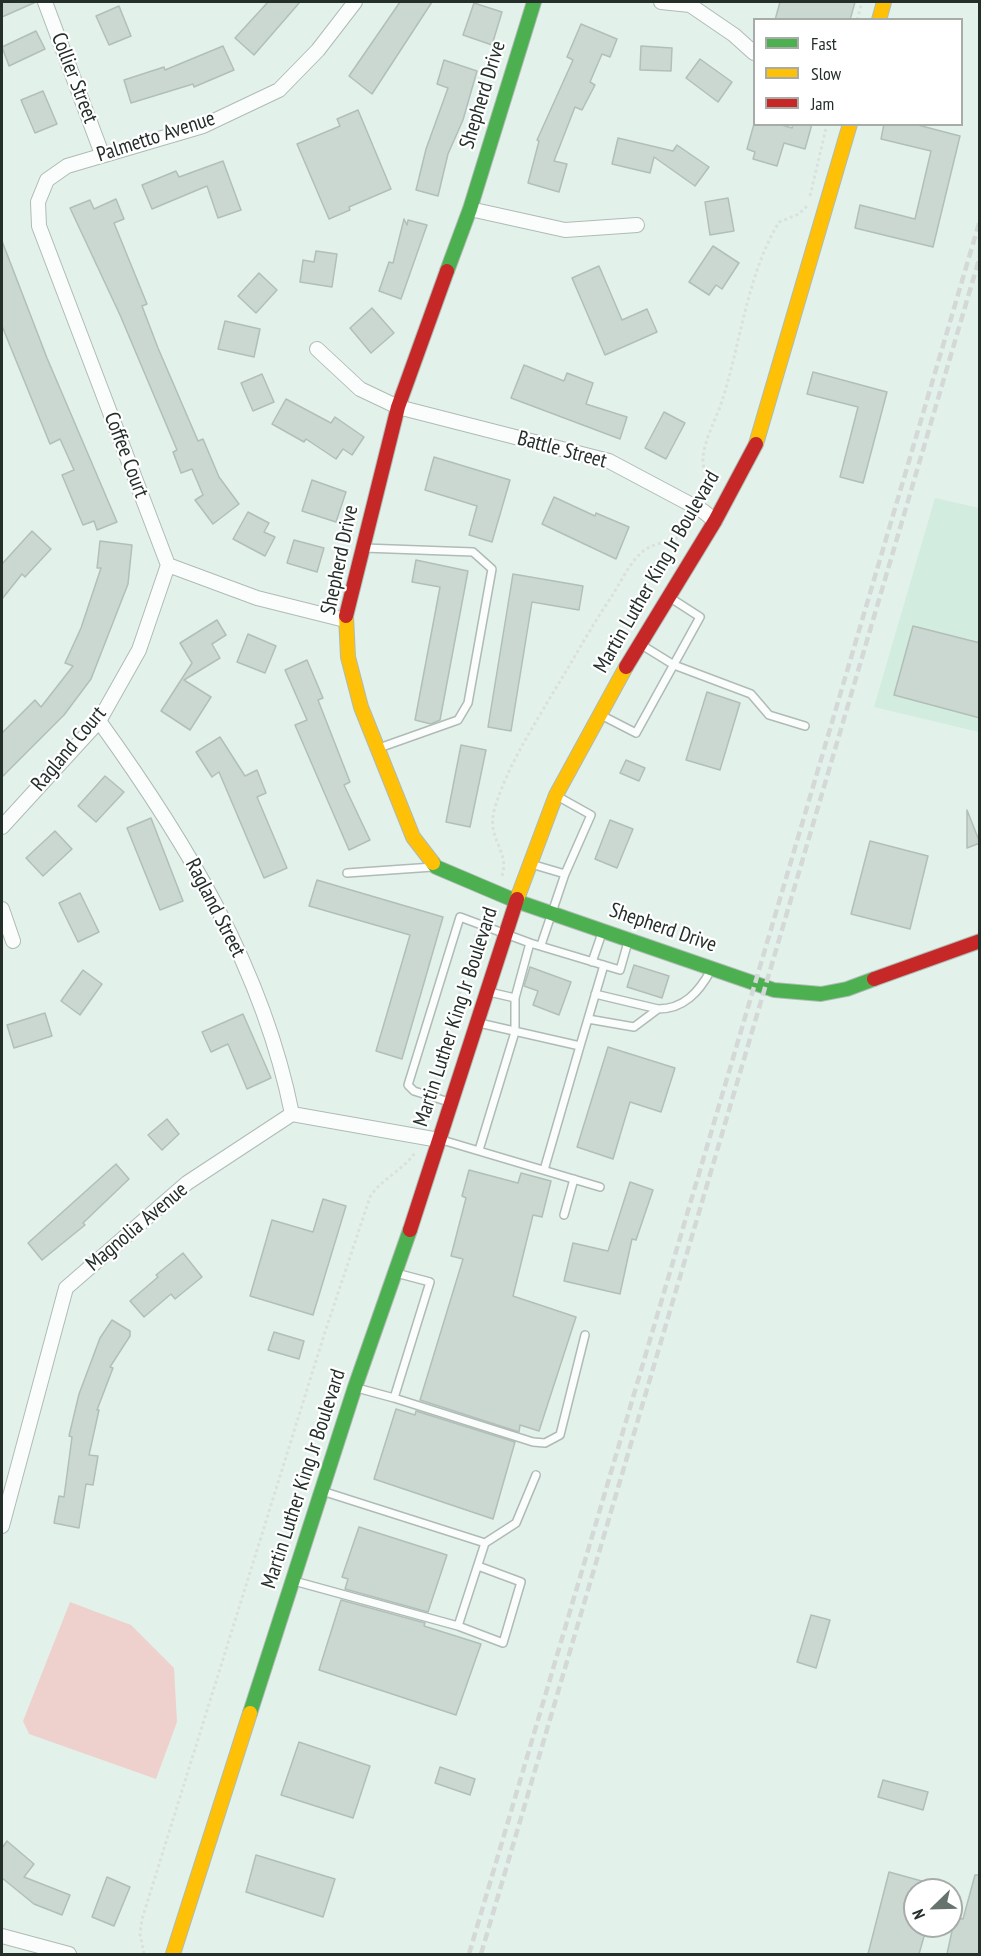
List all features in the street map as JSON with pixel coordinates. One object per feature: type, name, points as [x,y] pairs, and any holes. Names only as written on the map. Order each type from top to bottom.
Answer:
[{"type":"main road","name":"Shepherd Drive","points":[[534,2],[470,209],[398,407],[345,620],[348,657],[360,706],[413,837],[436,867],[516,901],[603,929],[774,990],[821,994],[871,982],[915,963],[980,941]]},
{"type":"main road","points":[[880,18],[884,2]]},
{"type":"main road","name":"Martin Luther King Jr Boulevard","points":[[172,1954],[355,1387],[396,1273],[528,863],[556,795],[599,714],[714,521],[759,436],[849,126]]},
{"type":"street","name":"Collier Street","points":[[45,2],[102,154]]},
{"type":"street","name":"Palmetto Avenue","points":[[57,173],[67,166],[102,154],[202,126],[279,90],[318,50],[355,2]]},
{"type":"street","points":[[661,2],[690,5],[734,35],[753,52]]},
{"type":"street","name":"Coffee Court","points":[[57,173],[47,180],[38,202],[39,226],[168,565]]},
{"type":"street","points":[[470,209],[565,230],[637,225]]},
{"type":"street","name":"Battle Street","points":[[317,349],[360,389],[398,407],[609,461],[703,511],[714,521]]},
{"type":"street","points":[[168,565],[257,598],[345,620]]},
{"type":"street","name":"Ragland Court","points":[[2,827],[99,721],[139,650],[168,565]]},
{"type":"street","name":"Ragland Street","points":[[99,721],[181,840],[222,917],[259,998],[283,1069],[292,1114]]},
{"type":"street","points":[[2,909],[13,941]]},
{"type":"street","points":[[292,1114],[439,1140]]},
{"type":"street","name":"Magnolia Avenue","points":[[2,1526],[66,1288],[187,1183],[292,1114]]},
{"type":"street","points":[[2,1936],[69,1954]]},
{"type":"lane","points":[[363,548],[473,552],[492,569],[468,703],[463,716],[458,720],[376,748]]},
{"type":"lane","points":[[599,714],[636,733],[700,617],[669,596]]},
{"type":"lane","points":[[640,644],[674,664],[751,694],[768,715],[806,726]]},
{"type":"lane","points":[[541,945],[565,874],[591,814],[556,795]]},
{"type":"lane","points":[[528,863],[565,874]]},
{"type":"lane","points":[[347,873],[436,867]]},
{"type":"lane","points":[[451,1102],[414,1091],[408,1085],[458,919],[462,916],[530,942],[620,970],[630,939]]},
{"type":"lane","points":[[592,962],[603,929]]},
{"type":"lane","points":[[479,1150],[515,1032],[515,998],[530,942]]},
{"type":"lane","points":[[544,1170],[603,965]]},
{"type":"lane","points":[[595,994],[658,1010],[668,1009],[695,994],[713,967]]},
{"type":"lane","points":[[487,991],[515,998]]},
{"type":"lane","points":[[588,1019],[634,1028],[658,1010]]},
{"type":"lane","points":[[477,1023],[580,1046]]},
{"type":"lane","points":[[439,1140],[600,1187]]},
{"type":"lane","points":[[564,1215],[574,1179]]},
{"type":"lane","points":[[394,1398],[430,1282],[396,1273]]},
{"type":"lane","points":[[355,1387],[533,1442],[545,1443],[560,1435],[585,1335]]},
{"type":"lane","points":[[458,1626],[485,1543],[516,1523],[536,1475]]},
{"type":"lane","points":[[322,1491],[485,1543]]},
{"type":"lane","points":[[294,1581],[458,1626],[502,1643],[521,1582],[478,1566]]},
{"type":"path","points":[[858,18],[862,2]]},
{"type":"shaded area","points":[[935,498],[979,508],[979,732],[874,707]]},
{"type":"shaded area","points":[[70,1602],[131,1625],[174,1668],[177,1722],[156,1779],[29,1734],[23,1721]]},
{"type":"building","points":[[2,2],[36,2],[2,17]]},
{"type":"building","points":[[268,2],[300,2],[254,55],[235,38]]},
{"type":"building","points":[[400,2],[432,2],[372,94],[349,76]]},
{"type":"building","points":[[780,2],[855,2],[851,18],[776,18]]},
{"type":"building","points":[[474,3],[502,12],[492,45],[463,35]]},
{"type":"building","points":[[119,6],[131,36],[109,45],[96,16]]},
{"type":"building","points":[[581,24],[617,39],[610,57],[602,54],[590,82],[595,85],[582,110],[575,107],[554,161],[567,164],[559,192],[528,183],[539,141],[537,140],[573,60],[567,57]]},
{"type":"building","points":[[36,31],[45,49],[9,66],[2,47]]},
{"type":"building","points":[[223,46],[234,70],[194,87],[193,84],[131,103],[124,80],[164,67],[165,70]]},
{"type":"building","points":[[641,46],[672,48],[671,71],[640,70]]},
{"type":"building","points":[[700,59],[732,82],[718,102],[686,78]]},
{"type":"building","points":[[444,60],[477,71],[463,120],[448,154],[438,196],[416,190],[426,149],[448,88],[437,84]]},
{"type":"building","points":[[43,91],[57,124],[35,133],[21,100]]},
{"type":"building","points":[[358,110],[391,189],[349,207],[350,210],[329,219],[297,144],[340,126],[337,119]]},
{"type":"building","points":[[753,126],[792,128],[792,126],[811,126],[805,149],[784,143],[777,166],[753,159],[755,152],[747,149]]},
{"type":"building","points":[[884,126],[922,126],[960,136],[933,247],[855,228],[860,205],[915,219],[931,151],[881,139]]},
{"type":"building","points":[[618,138],[673,151],[677,145],[709,167],[695,186],[654,157],[650,173],[612,164]]},
{"type":"building","points":[[223,161],[241,210],[218,218],[207,186],[152,209],[142,185],[176,171],[179,177]]},
{"type":"building","points":[[728,198],[734,231],[710,235],[705,202]]},
{"type":"building","points":[[116,199],[124,219],[114,223],[147,304],[142,306],[158,348],[198,441],[203,439],[219,477],[239,504],[213,524],[195,500],[203,495],[192,469],[181,473],[173,452],[177,450],[120,315],[70,208],[90,200],[94,209]]},
{"type":"building","points":[[404,219],[407,225],[408,220],[427,225],[401,299],[379,291],[389,262],[393,263]]},
{"type":"building","points":[[2,241],[47,358],[117,522],[97,530],[94,521],[83,525],[62,475],[74,470],[60,439],[50,444],[2,326]]},
{"type":"building","points":[[713,246],[739,263],[722,289],[716,285],[709,295],[689,282]]},
{"type":"building","points":[[316,251],[337,254],[332,287],[300,282],[303,260],[314,262]]},
{"type":"building","points":[[599,266],[622,320],[647,309],[657,332],[605,355],[572,278]]},
{"type":"building","points":[[259,273],[277,290],[256,313],[238,296]]},
{"type":"building","points":[[372,308],[394,333],[371,353],[350,328]]},
{"type":"building","points":[[225,321],[260,329],[254,357],[218,349]]},
{"type":"building","points":[[524,365],[564,381],[567,373],[593,383],[586,404],[627,417],[620,439],[511,398]]},
{"type":"building","points":[[813,372],[887,392],[863,483],[840,477],[858,407],[807,394]]},
{"type":"building","points":[[262,374],[274,402],[253,411],[241,383]]},
{"type":"building","points":[[286,399],[331,423],[335,417],[364,437],[352,455],[343,449],[336,459],[306,439],[304,442],[272,424]]},
{"type":"building","points":[[664,412],[685,423],[666,459],[645,448]]},
{"type":"building","points":[[434,457],[510,480],[492,542],[469,535],[477,506],[425,490]]},
{"type":"building","points":[[312,480],[346,492],[336,522],[302,511]]},
{"type":"building","points":[[554,497],[595,516],[596,513],[629,527],[616,559],[542,524]]},
{"type":"building","points":[[248,512],[269,523],[264,532],[275,537],[265,556],[233,539]]},
{"type":"building","points":[[32,531],[51,549],[25,577],[22,574],[2,599],[2,564]]},
{"type":"building","points":[[294,540],[324,548],[317,572],[287,563]]},
{"type":"building","points":[[100,541],[132,545],[128,584],[91,679],[64,715],[2,777],[2,733],[35,700],[41,707],[73,666],[65,663],[81,628],[101,568],[97,568]]},
{"type":"building","points":[[416,560],[468,571],[440,720],[431,724],[415,720],[440,587],[412,582]]},
{"type":"building","points":[[513,574],[583,586],[579,610],[532,602],[511,731],[488,727]]},
{"type":"building","points":[[217,620],[226,635],[212,644],[220,658],[184,680],[211,697],[190,730],[161,711],[192,663],[180,643]]},
{"type":"building","points":[[913,626],[980,643],[980,718],[894,695]]},
{"type":"building","points":[[248,634],[276,646],[265,673],[237,662]]},
{"type":"building","points":[[307,660],[323,698],[318,700],[350,782],[344,785],[370,840],[349,850],[295,725],[307,720],[285,670]]},
{"type":"building","points":[[707,692],[740,703],[720,770],[686,760]]},
{"type":"building","points":[[220,737],[245,776],[257,770],[266,793],[257,797],[287,868],[264,878],[219,772],[212,777],[196,752]]},
{"type":"building","points":[[461,745],[486,750],[470,827],[446,822]]},
{"type":"building","points":[[626,760],[645,768],[639,781],[620,773]]},
{"type":"building","points":[[105,776],[124,792],[96,822],[78,806]]},
{"type":"building","points":[[967,810],[980,843],[967,848]]},
{"type":"building","points":[[151,818],[183,901],[160,910],[127,828]]},
{"type":"building","points":[[610,820],[633,829],[617,868],[595,859]]},
{"type":"building","points":[[55,831],[72,849],[43,876],[26,858]]},
{"type":"building","points":[[870,841],[928,856],[910,929],[851,914]]},
{"type":"building","points":[[317,880],[443,917],[402,1059],[376,1051],[410,935],[309,906]]},
{"type":"building","points":[[80,893],[99,932],[78,942],[59,903]]},
{"type":"building","points":[[634,965],[669,976],[662,998],[627,987]]},
{"type":"building","points":[[530,967],[571,982],[559,1015],[533,1005],[538,991],[524,986]]},
{"type":"building","points":[[83,970],[102,984],[80,1015],[61,1001]]},
{"type":"building","points":[[45,1013],[52,1036],[14,1048],[7,1025]]},
{"type":"building","points":[[243,1014],[271,1078],[247,1089],[228,1044],[211,1052],[202,1032]]},
{"type":"building","points":[[608,1047],[675,1068],[661,1112],[630,1102],[613,1159],[577,1147]]},
{"type":"building","points":[[167,1119],[179,1134],[162,1150],[148,1135]]},
{"type":"building","points":[[116,1164],[129,1179],[83,1223],[85,1225],[42,1260],[28,1243]]},
{"type":"building","points":[[469,1170],[518,1183],[521,1173],[551,1181],[542,1217],[533,1215],[513,1296],[576,1317],[539,1431],[520,1425],[519,1432],[420,1400],[463,1259],[451,1256],[466,1198],[462,1196]]},
{"type":"building","points":[[630,1182],[653,1190],[636,1240],[632,1239],[620,1294],[564,1281],[573,1243],[608,1251]]},
{"type":"building","points":[[323,1199],[346,1206],[313,1315],[250,1296],[272,1220],[313,1232]]},
{"type":"building","points":[[183,1253],[202,1277],[175,1299],[171,1294],[144,1317],[130,1301],[158,1277],[156,1275]]},
{"type":"building","points":[[112,1320],[130,1331],[130,1336],[110,1367],[113,1368],[97,1410],[99,1410],[89,1455],[98,1456],[93,1485],[86,1484],[79,1528],[54,1523],[59,1496],[64,1497],[72,1437],[69,1436],[79,1394],[100,1338]]},
{"type":"building","points":[[274,1332],[304,1341],[299,1359],[268,1350]]},
{"type":"building","points":[[396,1409],[415,1415],[416,1411],[515,1442],[493,1519],[374,1479]]},
{"type":"building","points":[[359,1527],[447,1555],[428,1612],[345,1589],[348,1579],[342,1577]]},
{"type":"building","points":[[341,1600],[425,1623],[424,1626],[481,1644],[456,1715],[319,1670]]},
{"type":"building","points":[[811,1615],[830,1620],[816,1668],[797,1662]]},
{"type":"building","points":[[299,1742],[370,1766],[353,1818],[281,1795]]},
{"type":"building","points":[[440,1767],[475,1779],[470,1795],[435,1783]]},
{"type":"building","points":[[883,1780],[928,1792],[923,1810],[878,1797]]},
{"type":"building","points":[[7,1841],[34,1864],[24,1877],[70,1895],[62,1915],[34,1904],[2,1878],[2,1848]]},
{"type":"building","points":[[256,1855],[335,1879],[323,1917],[246,1892]]},
{"type":"building","points":[[889,1872],[911,1878],[903,1878],[903,1938],[924,1938],[919,1954],[868,1954]]},
{"type":"building","points":[[975,1875],[980,1875],[980,1954],[947,1954],[950,1938],[963,1938],[963,1919]]},
{"type":"building","points":[[107,1877],[130,1887],[114,1926],[92,1917]]},
{"type":"railway","points":[[469,1954],[980,220]]},
{"type":"railway","points":[[481,1954],[980,256]]},
{"type":"traffic: fast","points":[[447,271],[470,209],[534,2]]},
{"type":"traffic: fast","points":[[433,863],[436,867],[516,901],[774,990],[821,994],[847,989],[874,979]]},
{"type":"traffic: fast","points":[[250,1713],[355,1387],[410,1230]]},
{"type":"traffic: slow","points":[[880,18],[884,2]]},
{"type":"traffic: slow","points":[[756,444],[849,126]]},
{"type":"traffic: slow","points":[[346,616],[348,657],[361,707],[413,837],[433,863]]},
{"type":"traffic: slow","points":[[517,899],[556,795],[626,667]]},
{"type":"traffic: slow","points":[[173,1954],[250,1713]]},
{"type":"traffic: jam","points":[[346,616],[398,407],[447,271]]},
{"type":"traffic: jam","points":[[626,667],[715,521],[756,444]]},
{"type":"traffic: jam","points":[[410,1230],[517,899]]},
{"type":"traffic: jam","points":[[874,979],[980,941]]}]
